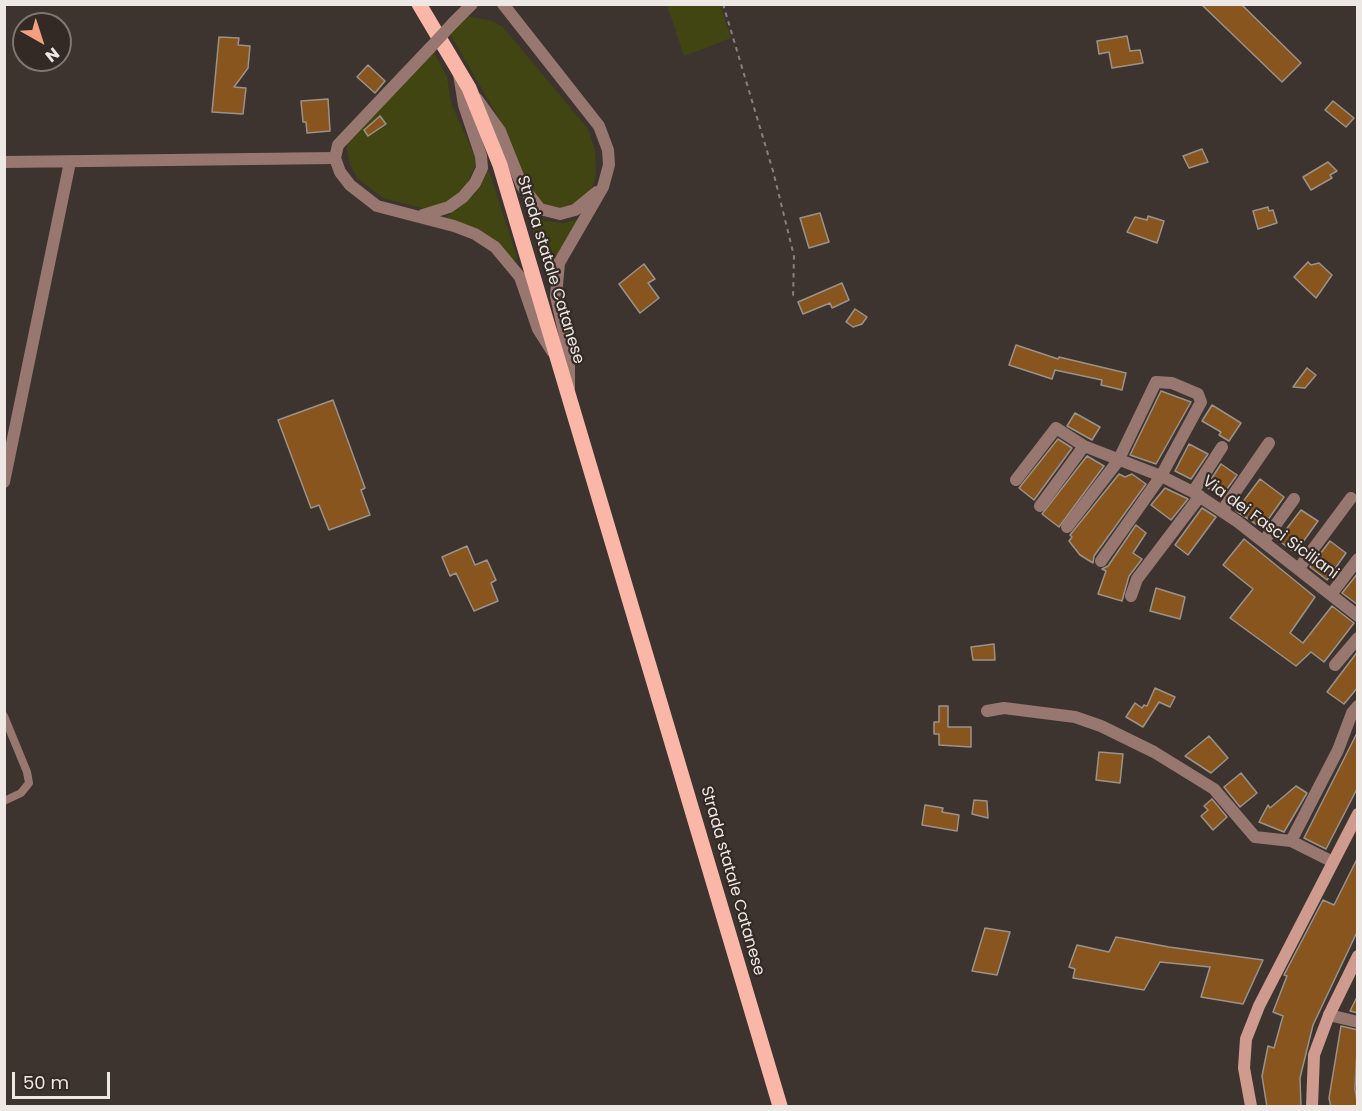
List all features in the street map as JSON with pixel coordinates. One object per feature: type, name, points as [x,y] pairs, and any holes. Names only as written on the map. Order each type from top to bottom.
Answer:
[{"type":"main road","name":"Strada statale Catanese","points":[[419,4],[469,88],[500,165],[780,1107]]},
{"type":"main road","points":[[1251,1107],[1244,1068],[1246,1039],[1259,1006],[1358,814]]},
{"type":"main road","points":[[1312,1107],[1314,1055],[1329,1015],[1358,956]]},
{"type":"street","points":[[472,4],[353,128],[339,145],[335,158],[345,178],[365,198],[377,206],[475,234],[495,247],[509,261],[525,288],[538,329],[559,361]]},
{"type":"street","points":[[503,4],[599,126],[608,150],[609,165],[603,187],[559,263],[556,296],[569,355],[569,395]]},
{"type":"street","points":[[416,216],[435,213],[463,197],[475,183],[482,168],[481,156],[464,105],[458,68]]},
{"type":"street","points":[[469,88],[500,130],[522,186],[540,208],[560,214],[575,210],[603,187]]},
{"type":"street","points":[[4,162],[335,158]]},
{"type":"street","points":[[4,482],[70,162]]},
{"type":"street","points":[[1067,527],[1118,461],[1156,382],[1172,382],[1198,394],[1201,402],[1161,476],[1101,561]]},
{"type":"street","name":"Via dei Fasci Siciliani","points":[[1016,480],[1056,428],[1084,446],[1161,476],[1197,494],[1264,541],[1358,616]]},
{"type":"street","points":[[1222,511],[1269,443]]},
{"type":"street","points":[[1040,507],[1084,446]]},
{"type":"street","points":[[1131,596],[1137,579],[1197,494],[1222,447]]},
{"type":"street","points":[[1299,568],[1351,498]]},
{"type":"street","points":[[1264,541],[1294,499]]},
{"type":"street","points":[[1332,593],[1358,559]]},
{"type":"street","points":[[1335,666],[1358,638]]},
{"type":"street","points":[[1291,842],[1338,750],[1352,713],[1358,706]]},
{"type":"street","points":[[987,711],[1004,708],[1075,717],[1101,726],[1154,752],[1214,789],[1254,837],[1291,842],[1333,862]]},
{"type":"street","points":[[1329,1015],[1358,1022]]},
{"type":"lane","points":[[4,716],[27,772],[29,783],[21,793],[4,801]]},
{"type":"path","points":[[723,4],[773,171],[794,256],[794,299]]},
{"type":"green space","points":[[667,5],[720,5],[731,38],[684,56]]},
{"type":"green space","points":[[466,16],[492,21],[503,27],[588,129],[595,150],[596,176],[591,190],[580,202],[562,210],[546,208],[527,184],[508,134],[450,34]]},
{"type":"green space","points":[[433,50],[447,77],[451,103],[475,157],[475,166],[465,187],[450,201],[425,209],[383,198],[357,178],[349,161],[347,149],[348,140]]},
{"type":"green space","points":[[486,171],[489,171],[517,258],[515,261],[445,219],[475,194]]},
{"type":"green space","points":[[529,209],[545,221],[564,223],[578,219],[554,260],[549,279],[527,210]]},
{"type":"building","points":[[1201,4],[1241,4],[1301,63],[1282,82]]},
{"type":"building","points":[[1127,36],[1130,51],[1140,50],[1143,63],[1112,68],[1109,52],[1099,54],[1097,41]]},
{"type":"building","points":[[219,37],[239,38],[238,45],[250,46],[248,68],[234,87],[246,88],[243,114],[212,112]]},
{"type":"building","points":[[368,65],[385,81],[375,93],[357,77]]},
{"type":"building","points":[[328,99],[330,131],[307,133],[306,122],[303,122],[301,101]]},
{"type":"building","points":[[1333,101],[1354,118],[1346,127],[1325,110]]},
{"type":"building","points":[[380,116],[386,124],[368,136],[364,130]]},
{"type":"building","points":[[1202,149],[1208,162],[1189,168],[1183,156]]},
{"type":"building","points":[[1328,162],[1337,171],[1330,175],[1332,178],[1311,190],[1303,177]]},
{"type":"building","points":[[1268,207],[1269,211],[1273,210],[1277,223],[1258,229],[1253,211]]},
{"type":"building","points":[[820,213],[829,242],[809,248],[800,218]]},
{"type":"building","points":[[1148,216],[1164,221],[1157,243],[1127,232],[1135,217],[1147,220]]},
{"type":"building","points":[[1308,262],[1311,265],[1319,263],[1332,275],[1316,298],[1294,277]]},
{"type":"building","points":[[644,264],[655,279],[648,283],[659,298],[640,313],[619,284]]},
{"type":"building","points":[[842,283],[849,300],[832,308],[830,303],[803,314],[798,302]]},
{"type":"building","points":[[855,309],[867,317],[862,324],[853,327],[846,322]]},
{"type":"building","points":[[1016,345],[1058,359],[1059,357],[1126,373],[1122,390],[1101,385],[1102,380],[1055,370],[1052,379],[1009,365]]},
{"type":"building","points":[[1307,368],[1316,375],[1305,388],[1293,387]]},
{"type":"building","points":[[1161,391],[1191,402],[1156,464],[1130,455]]},
{"type":"building","points":[[333,400],[365,488],[361,490],[370,515],[329,530],[319,505],[311,508],[278,420]]},
{"type":"building","points":[[1212,405],[1241,423],[1229,441],[1219,435],[1221,432],[1202,421]]},
{"type":"building","points":[[1075,413],[1100,427],[1092,440],[1067,426]]},
{"type":"building","points":[[1058,439],[1072,448],[1034,500],[1019,488]]},
{"type":"building","points":[[1189,444],[1208,454],[1191,479],[1175,471]]},
{"type":"building","points":[[1087,456],[1104,466],[1059,527],[1042,514]]},
{"type":"building","points":[[1221,464],[1237,475],[1222,496],[1206,487]]},
{"type":"building","points":[[1119,474],[1125,477],[1132,474],[1146,484],[1094,556],[1093,563],[1080,555],[1069,541],[1072,537],[1070,535]]},
{"type":"building","points":[[1260,479],[1284,497],[1262,528],[1236,511]]},
{"type":"building","points":[[1165,488],[1188,499],[1171,520],[1151,505]]},
{"type":"building","points":[[1202,508],[1216,517],[1188,555],[1175,545]]},
{"type":"building","points":[[1301,510],[1318,521],[1295,553],[1278,540]]},
{"type":"building","points":[[1136,525],[1146,533],[1133,553],[1142,559],[1129,576],[1122,601],[1098,594],[1106,571],[1102,569],[1108,566]]},
{"type":"building","points":[[1244,539],[1315,597],[1290,633],[1303,643],[1332,606],[1354,623],[1324,662],[1311,652],[1296,666],[1230,618],[1253,589],[1223,565]]},
{"type":"building","points":[[1330,541],[1346,553],[1327,580],[1310,567]]},
{"type":"building","points":[[467,546],[475,565],[487,560],[496,580],[491,583],[498,601],[474,611],[456,573],[450,576],[442,557]]},
{"type":"building","points":[[1358,573],[1358,605],[1342,593]]},
{"type":"building","points":[[1156,588],[1185,597],[1180,619],[1150,611]]},
{"type":"building","points":[[994,644],[995,660],[973,660],[971,647]]},
{"type":"building","points":[[1358,651],[1358,687],[1344,704],[1327,692]]},
{"type":"building","points":[[1155,688],[1175,697],[1170,707],[1159,702],[1143,727],[1126,717],[1135,703],[1142,708],[1144,705],[1147,706]]},
{"type":"building","points":[[939,706],[948,706],[948,727],[971,727],[971,747],[939,745],[939,734],[934,734],[934,722],[939,722]]},
{"type":"building","points":[[1358,731],[1358,787],[1326,849],[1304,838]]},
{"type":"building","points":[[1209,736],[1228,758],[1211,773],[1185,756]]},
{"type":"building","points":[[1099,752],[1123,754],[1120,783],[1096,780]]},
{"type":"building","points":[[1241,773],[1257,793],[1240,807],[1224,787]]},
{"type":"building","points":[[1296,786],[1307,793],[1284,832],[1259,822],[1268,805],[1270,808]]},
{"type":"building","points":[[1212,799],[1227,817],[1213,830],[1201,816],[1208,810],[1204,806]]},
{"type":"building","points":[[974,800],[987,801],[988,818],[972,814]]},
{"type":"building","points":[[925,805],[943,808],[942,812],[959,815],[957,831],[922,825]]},
{"type":"building","points":[[1358,857],[1358,930],[1313,1025],[1300,1078],[1301,1107],[1267,1107],[1262,1076],[1268,1046],[1274,1048],[1283,1016],[1273,1012],[1287,976],[1284,975],[1323,900],[1334,905]]},
{"type":"building","points":[[985,928],[1010,932],[997,975],[972,971]]},
{"type":"building","points":[[1116,937],[1263,960],[1243,1004],[1201,997],[1210,967],[1160,962],[1144,990],[1073,978],[1075,969],[1069,967],[1077,945],[1109,952]]},
{"type":"building","points":[[1358,995],[1358,1013],[1350,1011]]},
{"type":"building","points":[[1341,1026],[1358,1030],[1355,1089],[1358,1107],[1331,1107],[1329,1098]]}]
